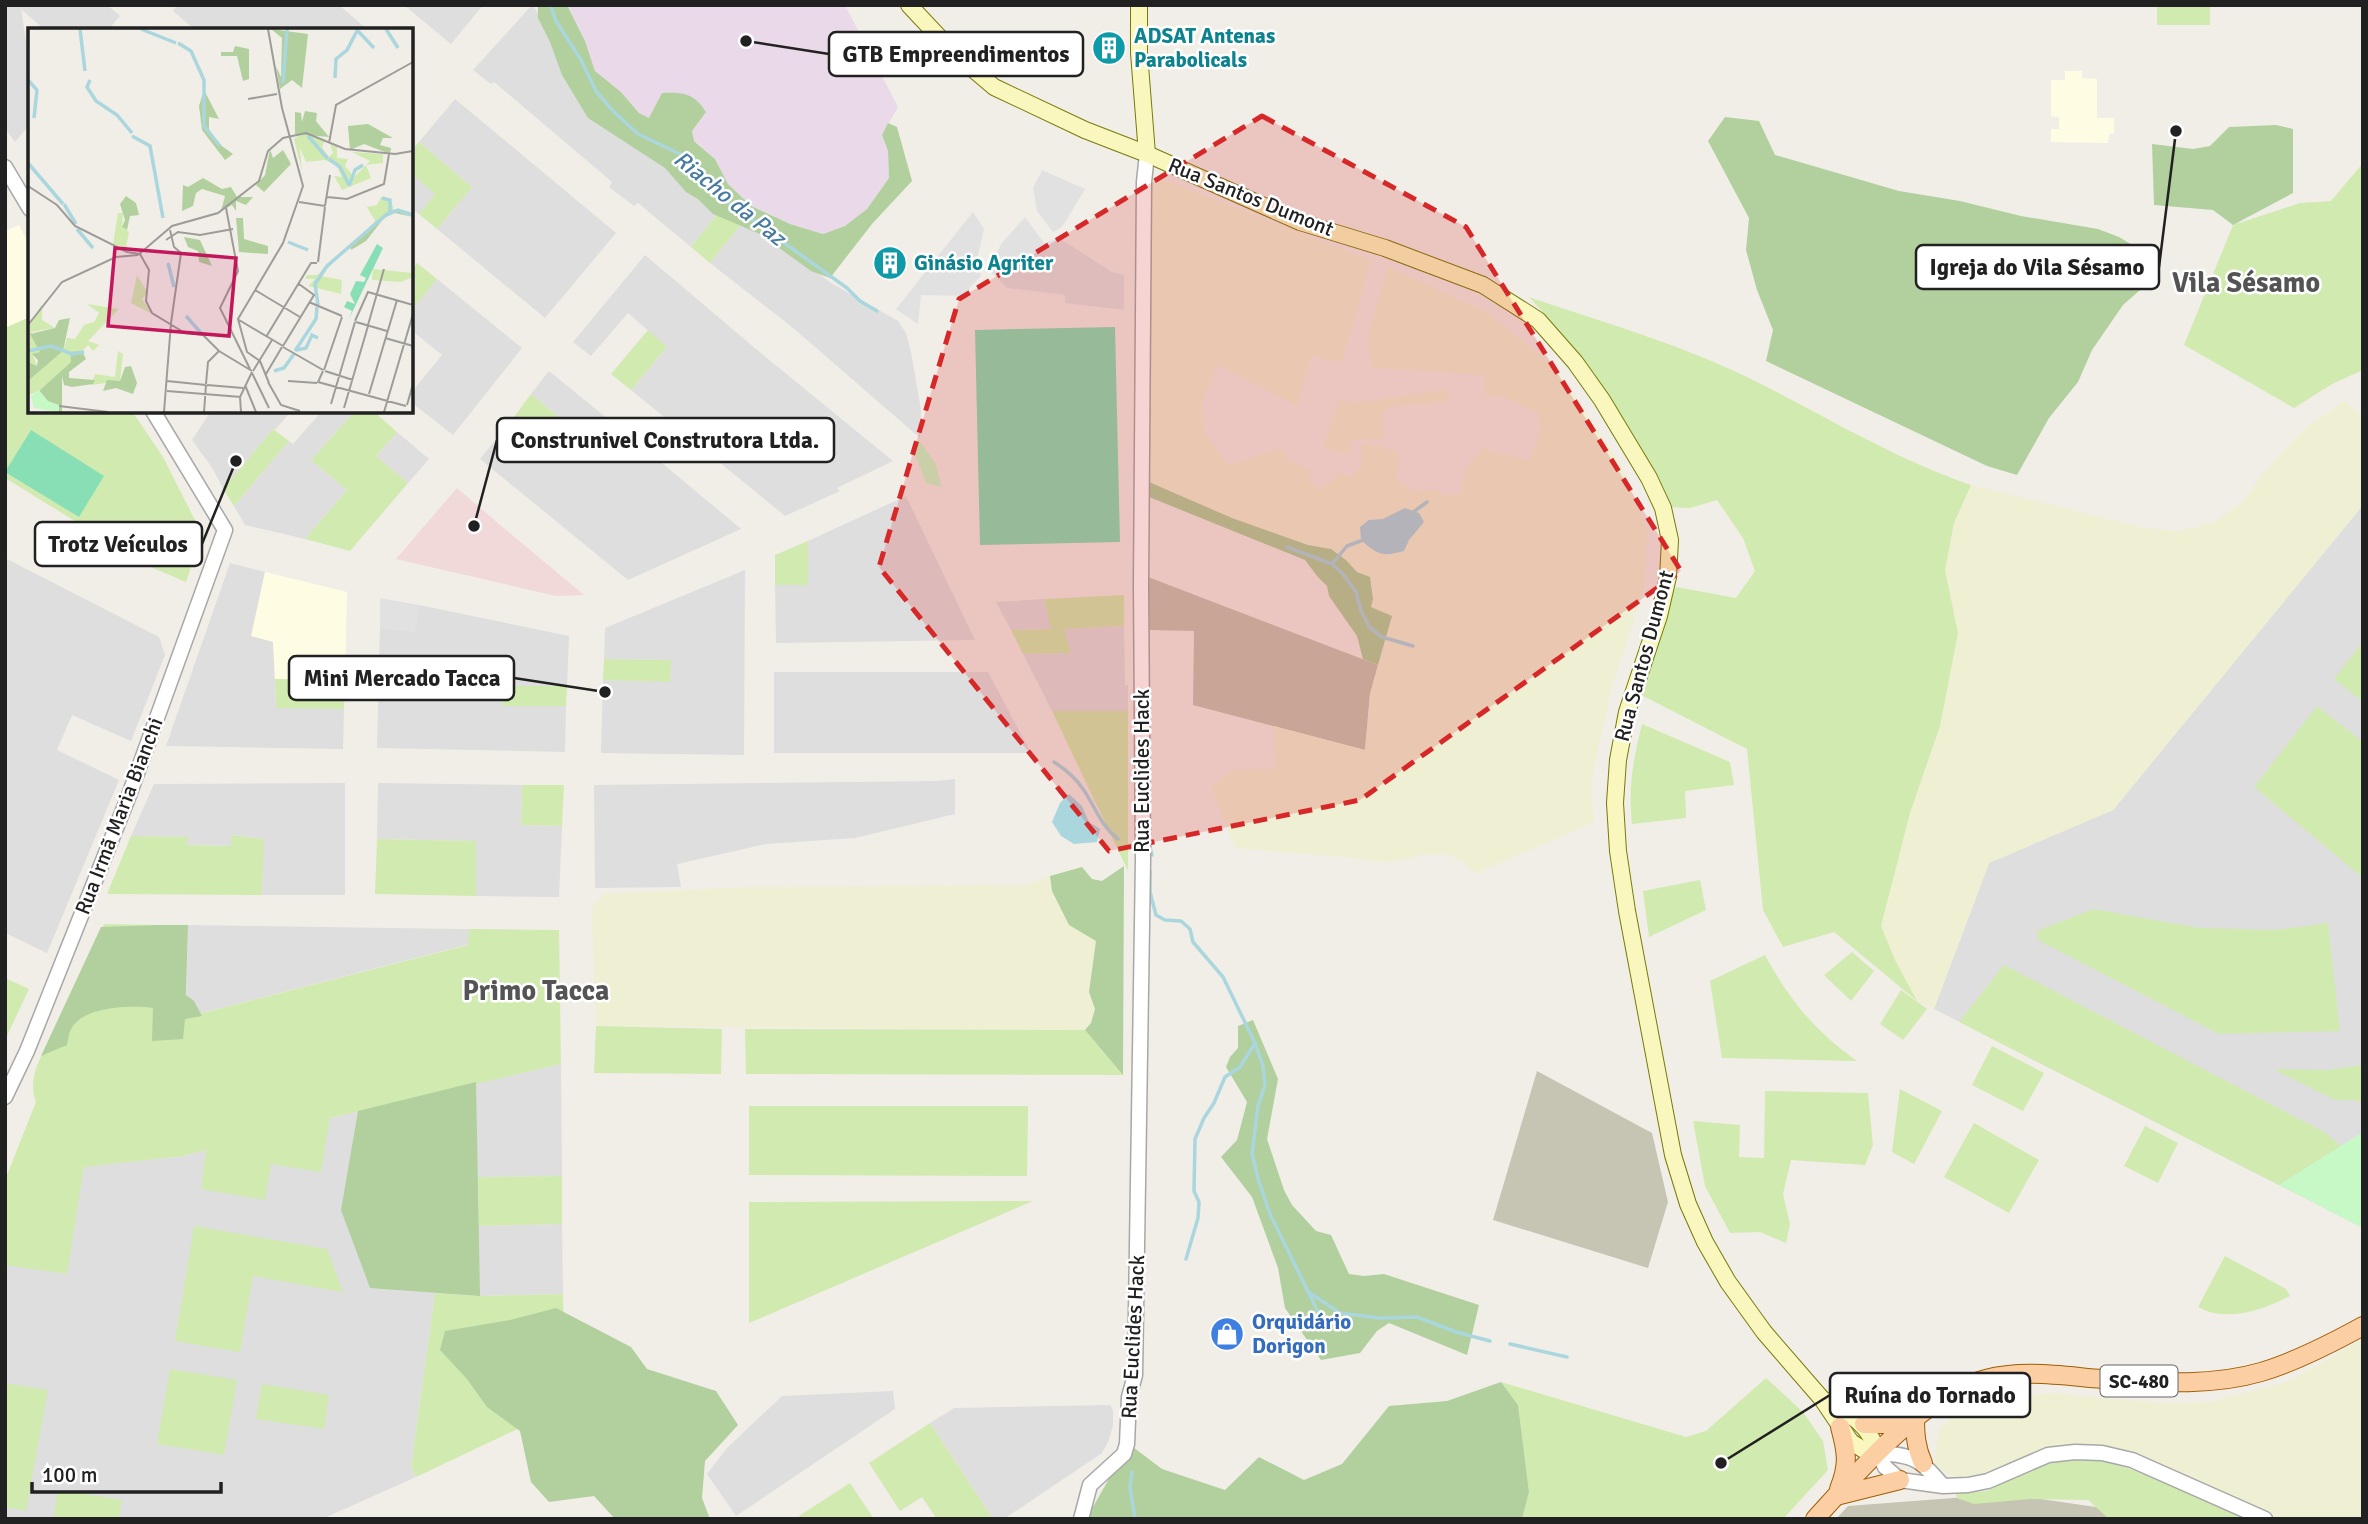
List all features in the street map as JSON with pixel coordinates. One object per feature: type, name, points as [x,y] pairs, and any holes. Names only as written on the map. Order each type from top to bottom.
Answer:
[{"type":"main road","name":"Rua Santos Dumont","points":[[909,5],[955,54],[994,87],[1085,130],[1147,154],[1300,222],[1385,248],[1483,285],[1538,320],[1576,362],[1629,442],[1649,478],[1663,508],[1670,540],[1668,577],[1627,712],[1618,760],[1615,811],[1627,911],[1672,1155],[1688,1204],[1705,1242],[1728,1282],[1763,1332],[1822,1399],[1851,1443],[1878,1453]]},
{"type":"main road","name":"Rua Euclides Hack","points":[[1139,5],[1139,53],[1147,154]]},
{"type":"main road","name":"SC-480","points":[[1815,1519],[1915,1418],[1950,1393],[1984,1379],[2022,1374],[2161,1382],[2214,1380],[2261,1372],[2363,1326]]},
{"type":"main road","name":"Rua Santos Dumont","points":[[1822,1399],[1864,1424]]},
{"type":"main road","points":[[1864,1424],[1892,1424],[1915,1418],[1915,1438],[1923,1463]]},
{"type":"main road","points":[[1864,1424],[1878,1453]]},
{"type":"main road","points":[[1836,1496],[1847,1471],[1847,1453],[1840,1427]]},
{"type":"main road","points":[[1836,1496],[1900,1480]]},
{"type":"street","name":"Rua Euclides Hack","points":[[1081,1519],[1090,1485],[1124,1454],[1127,1444],[1129,1396],[1135,1375],[1143,860],[1142,432],[1144,182],[1147,154]]},
{"type":"street","points":[[5,166],[28,206]]},
{"type":"street","name":"Rua Irmã Maria Bianchi","points":[[5,1097],[33,1038],[141,764],[225,530],[154,413]]},
{"type":"street","points":[[1878,1453],[1908,1456],[1923,1463],[1943,1486]]},
{"type":"street","points":[[1878,1453],[1885,1467],[1900,1480],[1943,1486],[1988,1481],[2048,1455],[2102,1453],[2132,1460],[2265,1519]]},
{"type":"highlighted area","points":[[1262,116],[1466,227],[1681,571],[1360,800],[1109,851],[879,567],[959,299]]},
{"type":"shaded area","points":[[5,5],[107,5],[120,16],[110,28],[43,28],[21,9],[28,48],[28,126],[15,142],[5,128]]},
{"type":"shaded area","points":[[177,5],[339,5],[366,28],[193,28],[173,11]]},
{"type":"shaded area","points":[[404,5],[483,5],[451,44]]},
{"type":"shaded area","points":[[532,5],[560,42],[725,204],[691,247],[638,203],[634,206],[609,187],[612,182],[494,82],[491,84],[473,70]]},
{"type":"shaded area","points":[[567,5],[845,5],[898,107],[882,135],[888,151],[889,178],[867,209],[845,226],[823,234],[790,224],[751,206],[728,184],[715,159],[696,142],[639,113],[621,92],[595,71],[585,41]]},
{"type":"shaded area","points":[[2065,71],[2082,71],[2082,78],[2097,79],[2097,118],[2114,118],[2114,134],[2109,134],[2108,143],[2051,142],[2051,129],[2059,129],[2059,117],[2051,116],[2051,80],[2065,80]]},
{"type":"shaded area","points":[[455,99],[616,233],[545,318],[437,229],[472,187],[419,142]]},
{"type":"shaded area","points":[[1042,170],[1085,189],[1062,227],[1053,232],[1037,211],[1033,188]]},
{"type":"shaded area","points":[[1146,173],[1371,260],[1342,363],[1311,356],[1297,406],[1217,365],[1202,403],[1204,433],[1229,465],[1282,448],[1290,461],[1312,470],[1308,481],[1322,489],[1339,473],[1352,476],[1362,465],[1361,444],[1378,446],[1397,451],[1400,463],[1395,476],[1412,491],[1438,490],[1441,495],[1460,494],[1465,469],[1483,447],[1530,460],[1540,432],[1538,413],[1503,397],[1485,396],[1484,375],[1372,368],[1367,338],[1388,266],[1488,313],[1547,360],[1576,398],[1621,465],[1647,530],[1642,595],[1611,690],[1591,782],[1594,822],[1477,873],[1452,855],[1426,854],[1390,863],[1235,848],[1211,787],[1232,770],[1275,769],[1274,726],[1365,750],[1370,694],[1392,616],[1371,607],[1370,577],[1357,572],[1331,549],[1308,545],[1232,518],[1149,482]]},
{"type":"shaded area","points":[[413,175],[436,194],[419,214],[413,210]]},
{"type":"shaded area","points":[[973,212],[984,229],[977,259],[981,276],[970,287],[968,296],[921,295],[918,324],[896,309]]},
{"type":"shaded area","points":[[1025,217],[1044,243],[1059,238],[1112,272],[1124,275],[1124,310],[1065,303],[1065,295],[1007,288],[989,270],[1001,244]]},
{"type":"shaded area","points":[[745,219],[831,283],[898,321],[906,333],[911,352],[921,410],[920,438],[792,327],[710,263]]},
{"type":"shaded area","points":[[19,225],[28,242],[28,318],[5,328],[5,231]]},
{"type":"shaded area","points":[[645,255],[893,461],[837,488],[840,491],[785,516],[631,390],[667,347],[628,313],[591,356],[573,342]]},
{"type":"shaded area","points":[[437,279],[522,348],[453,435],[413,404],[413,391],[442,355],[413,332],[413,309]]},
{"type":"shaded area","points":[[549,371],[741,529],[628,580],[480,459],[514,417],[560,454],[578,433],[531,394]]},
{"type":"shaded area","points":[[1448,389],[1449,402],[1391,406],[1384,413],[1383,439],[1352,440],[1349,455],[1323,447],[1339,400],[1357,403]]},
{"type":"shaded area","points":[[2345,401],[2363,417],[2363,505],[2113,810],[1989,863],[1934,1009],[1917,1001],[1880,926],[1910,813],[1940,726],[1958,633],[1945,570],[1954,523],[1971,485],[2145,528],[2180,531],[2214,522],[2243,501],[2263,473],[2307,426]]},
{"type":"shaded area","points":[[210,413],[289,413],[223,489],[213,469],[192,440]]},
{"type":"shaded area","points":[[320,413],[353,413],[311,460],[347,490],[305,539],[245,525],[234,506],[289,441],[293,444]]},
{"type":"shaded area","points":[[397,432],[429,459],[408,483],[376,456]]},
{"type":"shaded area","points":[[457,488],[584,595],[556,596],[396,559]]},
{"type":"shaded area","points":[[906,496],[975,640],[776,643],[775,585],[808,585],[808,541]]},
{"type":"shaded area","points":[[2363,505],[2363,1228],[1934,1009],[1989,863],[2113,810]]},
{"type":"shaded area","points":[[5,558],[159,637],[165,655],[131,741],[72,715],[57,750],[119,780],[47,953],[5,933]]},
{"type":"shaded area","points":[[230,563],[265,572],[252,636],[273,641],[276,707],[344,709],[343,749],[166,746]]},
{"type":"shaded area","points":[[745,570],[744,755],[601,753],[603,680],[670,681],[670,660],[604,659],[605,628]]},
{"type":"shaded area","points":[[265,572],[347,592],[345,680],[275,679],[273,642],[251,636]]},
{"type":"shaded area","points":[[1148,577],[1378,665],[1370,694],[1365,750],[1193,705],[1194,631],[1150,630]]},
{"type":"shaded area","points":[[380,598],[419,605],[414,632],[380,627]]},
{"type":"shaded area","points":[[1044,599],[1052,629],[1011,630],[996,602]]},
{"type":"shaded area","points":[[419,605],[569,636],[567,686],[502,686],[502,706],[566,706],[565,752],[377,748],[380,627],[414,632]]},
{"type":"shaded area","points":[[1124,626],[1128,711],[1052,711],[1023,654],[1071,653],[1063,629]]},
{"type":"shaded area","points":[[774,672],[988,672],[1031,753],[774,753]]},
{"type":"shaded area","points":[[955,779],[955,814],[855,838],[766,844],[677,864],[681,887],[595,888],[594,785]]},
{"type":"shaded area","points":[[345,783],[345,895],[262,895],[263,839],[232,835],[231,846],[186,845],[188,837],[131,836],[154,784]]},
{"type":"shaded area","points":[[378,783],[522,785],[521,825],[562,826],[559,897],[476,896],[476,841],[377,839]]},
{"type":"shaded area","points":[[1050,876],[1052,891],[1069,925],[1097,941],[1089,992],[1095,1009],[1091,1023],[1085,1030],[596,1026],[592,919],[593,905],[604,894],[749,887],[1027,885]]},
{"type":"shaded area","points":[[188,925],[525,930],[186,1017]]},
{"type":"shaded area","points":[[561,1064],[562,1176],[478,1177],[479,1226],[562,1224],[563,1294],[480,1296],[435,1293],[411,1467],[416,1477],[322,1519],[5,1519],[5,1180],[8,1175],[183,1156],[358,1111]]},
{"type":"shaded area","points":[[1537,1071],[1652,1133],[1668,1202],[1648,1268],[1493,1220]]},
{"type":"shaded area","points":[[2363,1339],[2363,1519],[2279,1519],[2149,1462],[2046,1451],[1981,1475],[1955,1478],[1934,1464],[1939,1428],[1975,1402],[2050,1393],[2160,1403],[2211,1402],[2290,1381]]},
{"type":"shaded area","points":[[893,1391],[895,1409],[736,1516],[707,1474],[727,1448],[782,1396]]},
{"type":"shaded area","points":[[1110,1405],[1113,1410],[1113,1426],[1102,1453],[1004,1519],[993,1519],[930,1423],[954,1408]]},
{"type":"shaded area","points":[[2006,1494],[2130,1512],[2132,1519],[1836,1519],[1848,1506]]},
{"type":"green space","points":[[538,5],[567,5],[585,41],[595,71],[621,92],[639,113],[649,118],[662,93],[682,94],[697,101],[706,112],[692,131],[694,141],[715,159],[728,184],[751,206],[790,224],[823,234],[845,226],[867,209],[889,178],[888,151],[882,135],[888,123],[897,127],[912,181],[872,224],[830,278],[811,271],[760,234],[713,214],[698,199],[686,192],[665,168],[588,118],[562,75],[538,18]]},
{"type":"green space","points":[[2157,5],[2210,5],[2210,25],[2157,25]]},
{"type":"green space","points":[[1725,117],[1759,121],[1775,155],[1899,191],[2098,229],[2119,237],[2157,260],[2148,283],[2123,305],[2092,350],[2078,382],[2049,418],[2017,475],[1987,466],[1766,361],[1773,330],[1757,290],[1746,250],[1749,218],[1708,141]]},
{"type":"green space","points":[[2276,125],[2293,129],[2293,193],[2233,225],[2213,210],[2154,205],[2152,144],[2193,149],[2210,146],[2229,127]]},
{"type":"green space","points":[[419,142],[472,187],[437,229],[419,214],[435,194],[413,175],[413,149]]},
{"type":"green space","points":[[2363,163],[2363,370],[2332,384],[2294,408],[2184,345],[2233,225],[2300,203],[2331,201]]},
{"type":"green space","points":[[725,204],[745,219],[710,263],[691,247]]},
{"type":"green space","points":[[417,263],[437,279],[413,309],[413,268]]},
{"type":"green space","points":[[1529,297],[1719,364],[1913,462],[1971,485],[1954,523],[1945,570],[1958,633],[1940,726],[1910,813],[1881,926],[1917,1001],[1834,932],[1783,947],[1763,910],[1747,749],[1643,696],[1662,617],[1676,587],[1736,598],[1755,571],[1743,538],[1717,500],[1690,508],[1669,507],[1638,443],[1610,398],[1572,346]]},
{"type":"green space","points":[[28,318],[28,413],[133,413],[163,457],[202,534],[186,582],[99,545],[83,526],[5,478],[5,328]]},
{"type":"green space","points":[[1115,327],[1120,542],[980,545],[975,330]]},
{"type":"green space","points":[[648,330],[667,347],[631,390],[611,374]]},
{"type":"green space","points":[[531,394],[578,433],[561,454],[514,417]]},
{"type":"green space","points":[[353,413],[375,413],[397,432],[376,456],[408,483],[350,551],[305,539],[347,490],[311,460]]},
{"type":"green space","points":[[273,429],[289,441],[234,506],[223,489]]},
{"type":"green space","points":[[31,430],[104,476],[79,517],[5,472]]},
{"type":"green space","points":[[919,440],[935,463],[942,487],[926,483],[912,447]]},
{"type":"green space","points":[[1149,482],[1232,518],[1308,545],[1331,549],[1357,572],[1370,577],[1373,599],[1371,607],[1392,616],[1378,665],[1363,659],[1357,636],[1329,596],[1327,586],[1305,560],[1149,497]]},
{"type":"green space","points":[[808,541],[808,585],[775,585],[775,555]]},
{"type":"green space","points":[[1124,595],[1124,626],[1064,629],[1071,653],[1023,654],[1011,630],[1051,629],[1044,599]]},
{"type":"green space","points":[[2363,642],[2363,702],[2334,679]]},
{"type":"green space","points":[[604,659],[671,660],[670,682],[603,680]]},
{"type":"green space","points":[[275,679],[345,680],[344,709],[276,708]]},
{"type":"green space","points":[[502,686],[567,686],[566,706],[502,706]]},
{"type":"green space","points":[[2317,706],[2363,742],[2363,878],[2254,787]]},
{"type":"green space","points":[[1052,711],[1128,711],[1128,871]]},
{"type":"green space","points":[[1642,724],[1730,762],[1734,785],[1685,791],[1686,818],[1632,824],[1632,773]]},
{"type":"green space","points":[[522,785],[564,785],[562,826],[521,825]]},
{"type":"green space","points":[[231,835],[264,839],[262,895],[107,894],[131,836],[189,837],[186,845],[231,846]]},
{"type":"green space","points":[[377,839],[476,841],[476,896],[375,894]]},
{"type":"green space","points":[[1124,866],[1123,1075],[1085,1030],[1091,1023],[1095,1009],[1089,992],[1096,941],[1069,925],[1052,891],[1050,876],[1082,867],[1092,879],[1102,881]]},
{"type":"green space","points":[[1700,880],[1706,910],[1649,937],[1643,891]]},
{"type":"green space","points":[[2093,909],[2199,928],[2276,930],[2328,923],[2340,1031],[2219,1034],[2038,940],[2037,931]]},
{"type":"green space","points":[[104,924],[158,925],[155,1025],[468,945],[469,929],[559,930],[561,1064],[330,1118],[321,1172],[271,1164],[265,1200],[201,1189],[206,1150],[183,1156],[84,1167],[67,1274],[5,1265],[5,1180],[36,1102],[33,1090],[35,1073],[41,1056],[56,1049]]},
{"type":"green space","points":[[188,925],[186,995],[194,1001],[202,1016],[185,1019],[183,1039],[152,1041],[153,1008],[121,1007],[96,1011],[77,1021],[71,1029],[67,1045],[41,1056],[101,927]]},
{"type":"green space","points":[[1852,952],[1874,971],[1851,1001],[1824,975]]},
{"type":"green space","points":[[1765,955],[1784,987],[1805,1014],[1828,1038],[1857,1061],[1722,1058],[1710,981]]},
{"type":"green space","points":[[2004,965],[2326,1133],[2341,1146],[2279,1185],[1959,1022]]},
{"type":"green space","points":[[5,978],[29,989],[5,1040]]},
{"type":"green space","points":[[1901,990],[1927,1009],[1903,1040],[1880,1024]]},
{"type":"green space","points":[[1253,1020],[1278,1079],[1267,1139],[1284,1190],[1292,1205],[1316,1231],[1331,1235],[1349,1274],[1384,1274],[1479,1305],[1467,1355],[1389,1323],[1377,1331],[1360,1353],[1321,1360],[1285,1308],[1278,1268],[1252,1197],[1221,1157],[1237,1140],[1247,1102],[1226,1067],[1238,1048],[1238,1026]]},
{"type":"green space","points":[[596,1026],[722,1029],[721,1074],[594,1073]]},
{"type":"green space","points":[[745,1029],[1085,1030],[1123,1075],[746,1074]]},
{"type":"green space","points":[[1992,1046],[2044,1073],[2023,1111],[1972,1085]]},
{"type":"green space","points":[[2363,1065],[2363,1102],[2335,1100],[2273,1069],[2327,1070]]},
{"type":"green space","points":[[476,1082],[480,1296],[370,1288],[341,1210],[358,1111]]},
{"type":"green space","points":[[1900,1089],[1942,1111],[1914,1164],[1892,1152]]},
{"type":"green space","points":[[1765,1091],[1868,1093],[1873,1145],[1865,1165],[1791,1160],[1783,1194],[1790,1224],[1786,1243],[1760,1232],[1730,1233],[1705,1186],[1693,1121],[1740,1125],[1739,1157],[1764,1158]]},
{"type":"green space","points":[[749,1106],[1028,1106],[1027,1176],[749,1175]]},
{"type":"green space","points":[[1974,1123],[2039,1160],[2009,1213],[1944,1177]]},
{"type":"green space","points":[[2145,1126],[2178,1143],[2158,1183],[2124,1166]]},
{"type":"green space","points":[[2363,1132],[2363,1228],[2279,1185]]},
{"type":"green space","points":[[562,1176],[562,1224],[479,1226],[478,1177]]},
{"type":"green space","points":[[1033,1201],[749,1323],[749,1202]]},
{"type":"green space","points":[[194,1226],[327,1249],[343,1292],[253,1276],[240,1352],[175,1341]]},
{"type":"green space","points":[[2225,1256],[2286,1289],[2290,1296],[2244,1313],[2220,1314],[2198,1307]]},
{"type":"green space","points":[[435,1293],[480,1296],[563,1294],[566,1406],[416,1477],[411,1467]]},
{"type":"green space","points":[[556,1308],[631,1347],[647,1369],[716,1391],[738,1425],[705,1461],[702,1498],[710,1519],[615,1519],[594,1496],[549,1502],[531,1482],[520,1431],[487,1407],[467,1379],[440,1350],[445,1331],[510,1320]]},
{"type":"green space","points":[[170,1369],[237,1380],[224,1455],[157,1444]]},
{"type":"green space","points":[[1766,1378],[1803,1412],[1823,1441],[1828,1470],[1783,1519],[1522,1519],[1529,1492],[1518,1405],[1501,1382],[1686,1437],[1706,1431]]},
{"type":"green space","points":[[1501,1382],[1518,1405],[1529,1492],[1522,1519],[1086,1519],[1129,1444],[1162,1469],[1225,1490],[1259,1457],[1304,1480],[1342,1464],[1389,1406],[1447,1401]]},
{"type":"green space","points":[[5,1383],[48,1390],[26,1511],[5,1507]]},
{"type":"green space","points":[[262,1384],[329,1395],[324,1429],[256,1419]]},
{"type":"green space","points":[[930,1423],[993,1519],[937,1519],[922,1497],[900,1511],[869,1463]]},
{"type":"green space","points":[[2077,1456],[2142,1473],[2244,1519],[2109,1519],[2088,1500],[2030,1499],[1974,1504],[1957,1498],[1956,1494],[1987,1491],[2049,1460]]},
{"type":"green space","points":[[850,1483],[874,1519],[800,1519],[799,1516]]},
{"type":"green space","points":[[58,1490],[122,1500],[119,1519],[53,1519]]},
{"type":"water","points":[[1405,508],[1419,513],[1424,522],[1409,540],[1404,551],[1381,553],[1361,540],[1360,527],[1369,520],[1383,519]]},
{"type":"water","points":[[1069,794],[1082,806],[1089,822],[1100,829],[1097,842],[1074,844],[1061,836],[1052,822],[1060,803]]},
{"type":"waterway","name":"Riacho da Paz","points":[[550,5],[556,21],[581,60],[596,91],[613,111],[638,134],[682,155],[730,204],[877,311]]},
{"type":"waterway","points":[[1412,513],[1427,502]]},
{"type":"waterway","points":[[1332,564],[1347,546],[1366,539]]},
{"type":"waterway","points":[[1287,547],[1332,564],[1356,592],[1361,611],[1370,628],[1382,637],[1413,646]]},
{"type":"waterway","name":"Riacho da Paz","points":[[1054,762],[1077,781],[1102,822],[1118,839]]},
{"type":"waterway","name":"Riacho da Paz","points":[[1149,843],[1152,855]]},
{"type":"waterway","points":[[1150,871],[1150,892],[1156,915],[1165,920],[1181,921],[1190,929],[1193,942],[1223,977],[1255,1043],[1263,1066],[1265,1085],[1258,1106],[1252,1154],[1270,1214],[1318,1312]]},
{"type":"waterway","points":[[1186,1259],[1198,1218],[1199,1202],[1194,1191],[1195,1139],[1225,1077],[1240,1067],[1255,1043]]},
{"type":"waterway","points":[[1310,1293],[1340,1313],[1379,1318],[1417,1317],[1490,1341]]},
{"type":"waterway","points":[[1510,1344],[1567,1357]]},
{"type":"waterway","points":[[1132,1472],[1130,1487],[1135,1519]]},
{"type":"place","name":"GTB Empreendimentos","points":[[746,41]]},
{"type":"place","name":"ADSAT Antenas Parabolicals","points":[[1109,48]]},
{"type":"place","name":"Igreja do Vila Sésamo","points":[[2176,131]]},
{"type":"place","name":"Ginásio Agriter","points":[[890,263]]},
{"type":"place","name":"Trotz Veículos","points":[[236,461]]},
{"type":"place","name":"Construnivel Construtora Ltda.","points":[[474,526]]},
{"type":"place","name":"Mini Mercado Tacca","points":[[605,692]]},
{"type":"place","name":"Orquidário Dorigon","points":[[1227,1334]]},
{"type":"place","name":"Ruína do Tornado","points":[[1721,1463]]},
{"type":"district","name":"Vila Sésamo","points":[[2246,282]]},
{"type":"district","name":"Primo Tacca","points":[[536,990]]}]
